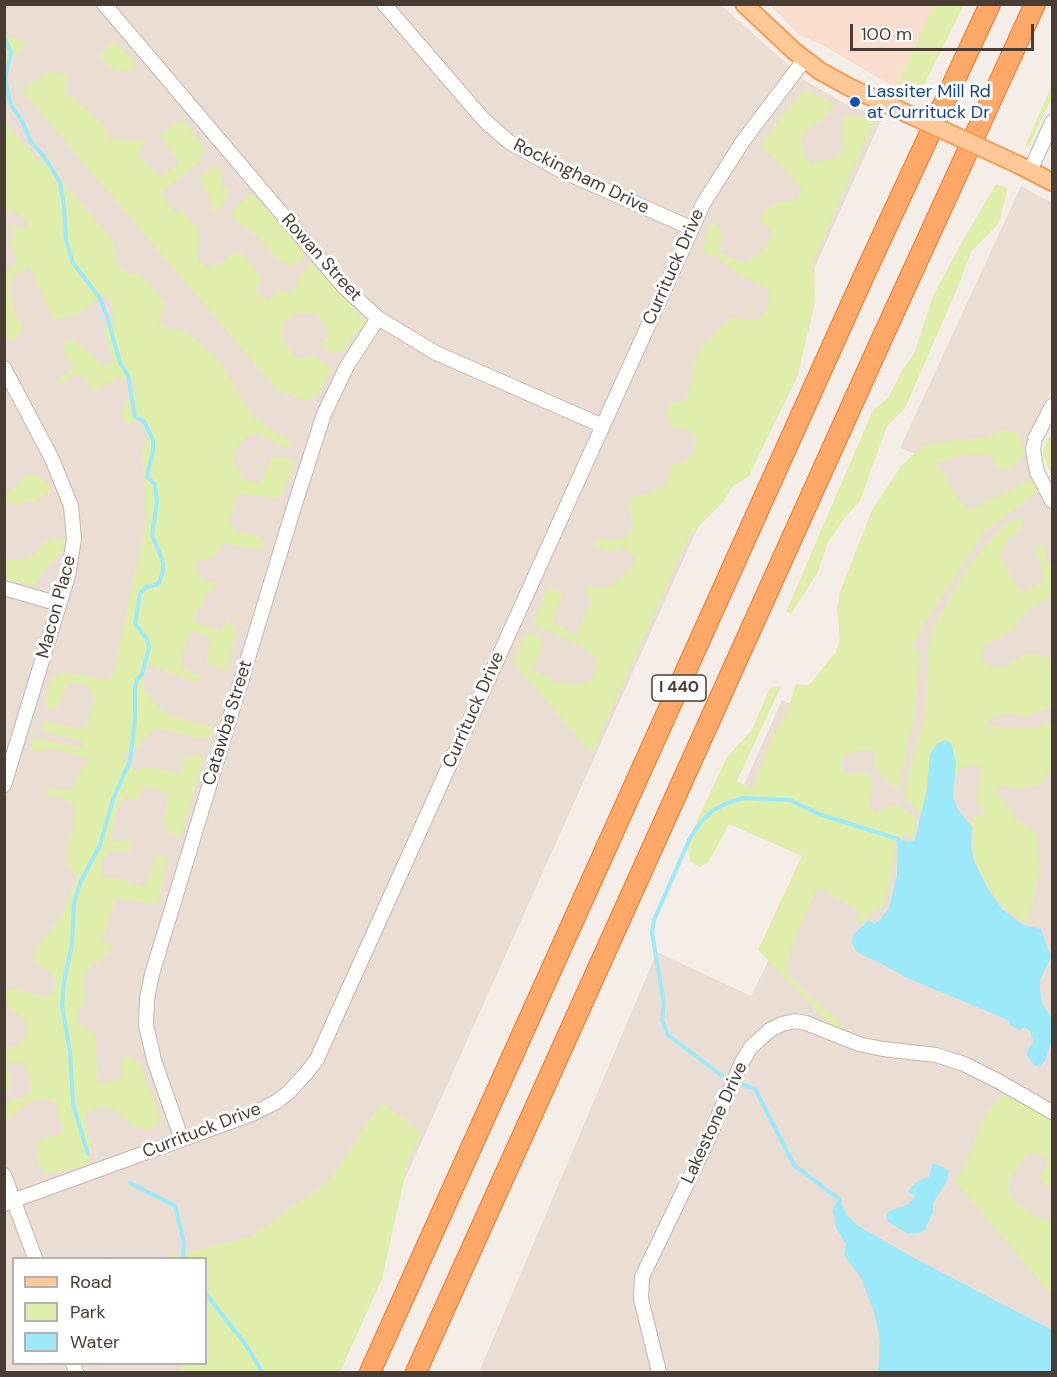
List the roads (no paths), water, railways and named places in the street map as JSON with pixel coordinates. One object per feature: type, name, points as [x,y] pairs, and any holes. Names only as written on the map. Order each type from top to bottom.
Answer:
[{"type":"highway","name":"I 440","points":[[370,1372],[866,271],[990,4]]},
{"type":"highway","name":"I 440","points":[[416,1372],[1035,4]]},
{"type":"main road","points":[[744,4],[805,59],[838,82],[1053,182]]},
{"type":"street","name":"Rowan Street","points":[[104,4],[344,287],[378,318],[436,353],[603,426]]},
{"type":"street","name":"Rockingham Drive","points":[[384,4],[484,120],[509,142],[565,173],[692,228]]},
{"type":"street","name":"Currituck Drive","points":[[9,1202],[252,1114],[276,1102],[301,1080],[316,1059],[692,228],[719,176],[805,59]]},
{"type":"street","points":[[1024,168],[1053,122]]},
{"type":"street","name":"Catawba Street","points":[[182,1140],[154,1060],[146,1025],[147,999],[152,974],[324,414],[347,366],[378,318]]},
{"type":"street","name":"Macon Place","points":[[4,368],[52,459],[71,506],[74,523],[72,556],[4,785]]},
{"type":"street","points":[[1053,406],[1035,439],[1033,450],[1037,472],[1053,501]]},
{"type":"street","points":[[4,588],[59,604]]},
{"type":"street","name":"Lakestone Drive","points":[[659,1372],[640,1299],[642,1277],[742,1062],[751,1047],[770,1030],[782,1024],[806,1023],[859,1044],[936,1055],[964,1064],[1053,1112]]},
{"type":"street","points":[[4,1174],[9,1202],[35,1257]]},
{"type":"water","points":[[945,740],[951,743],[956,762],[953,796],[957,808],[972,827],[971,846],[974,861],[988,889],[1002,909],[1023,925],[1041,929],[1051,957],[1040,980],[1040,991],[1042,1003],[1052,1019],[1052,1039],[1046,1059],[1040,1067],[1034,1065],[1027,1055],[1028,1049],[1034,1042],[1030,1031],[1025,1027],[1019,1030],[1009,1024],[1008,1020],[905,977],[864,956],[855,950],[852,943],[853,935],[869,920],[874,924],[879,921],[889,908],[897,875],[898,839],[909,842],[915,840],[927,789],[930,754],[937,744]]},
{"type":"water","points":[[933,1163],[949,1170],[947,1181],[933,1203],[933,1212],[925,1229],[920,1233],[909,1234],[888,1222],[886,1217],[888,1212],[908,1204],[915,1198],[915,1195],[908,1191],[918,1181],[929,1177]]},
{"type":"water","points":[[839,1199],[847,1215],[858,1226],[1052,1330],[1052,1372],[878,1372],[880,1340],[874,1312],[861,1278],[844,1255],[846,1244],[835,1226],[832,1210]]},
{"type":"waterway","points":[[4,37],[11,52],[5,79],[10,103],[22,121],[31,142],[43,155],[60,182],[66,240],[73,263],[99,297],[107,316],[120,363],[128,375],[135,417],[144,421],[153,440],[147,477],[155,484],[157,502],[152,535],[163,562],[160,581],[156,585],[146,587],[140,594],[135,624],[147,639],[149,648],[135,689],[135,719],[130,761],[113,799],[100,845],[80,883],[74,903],[72,945],[64,982],[62,1005],[70,1052],[73,1104],[88,1154]]},
{"type":"waterway","points":[[840,1202],[794,1165],[755,1089],[725,1078],[668,1035],[662,1020],[664,1004],[652,933],[654,920],[690,838],[701,822],[712,811],[743,798],[790,800],[819,814],[898,839],[900,843]]},
{"type":"waterway","points":[[130,1183],[175,1206],[184,1243],[183,1257]]},
{"type":"waterway","points":[[207,1295],[246,1345],[262,1372]]},
{"type":"place","name":"Lassiter Mill Rd at Currituck Dr","points":[[855,102]]}]
